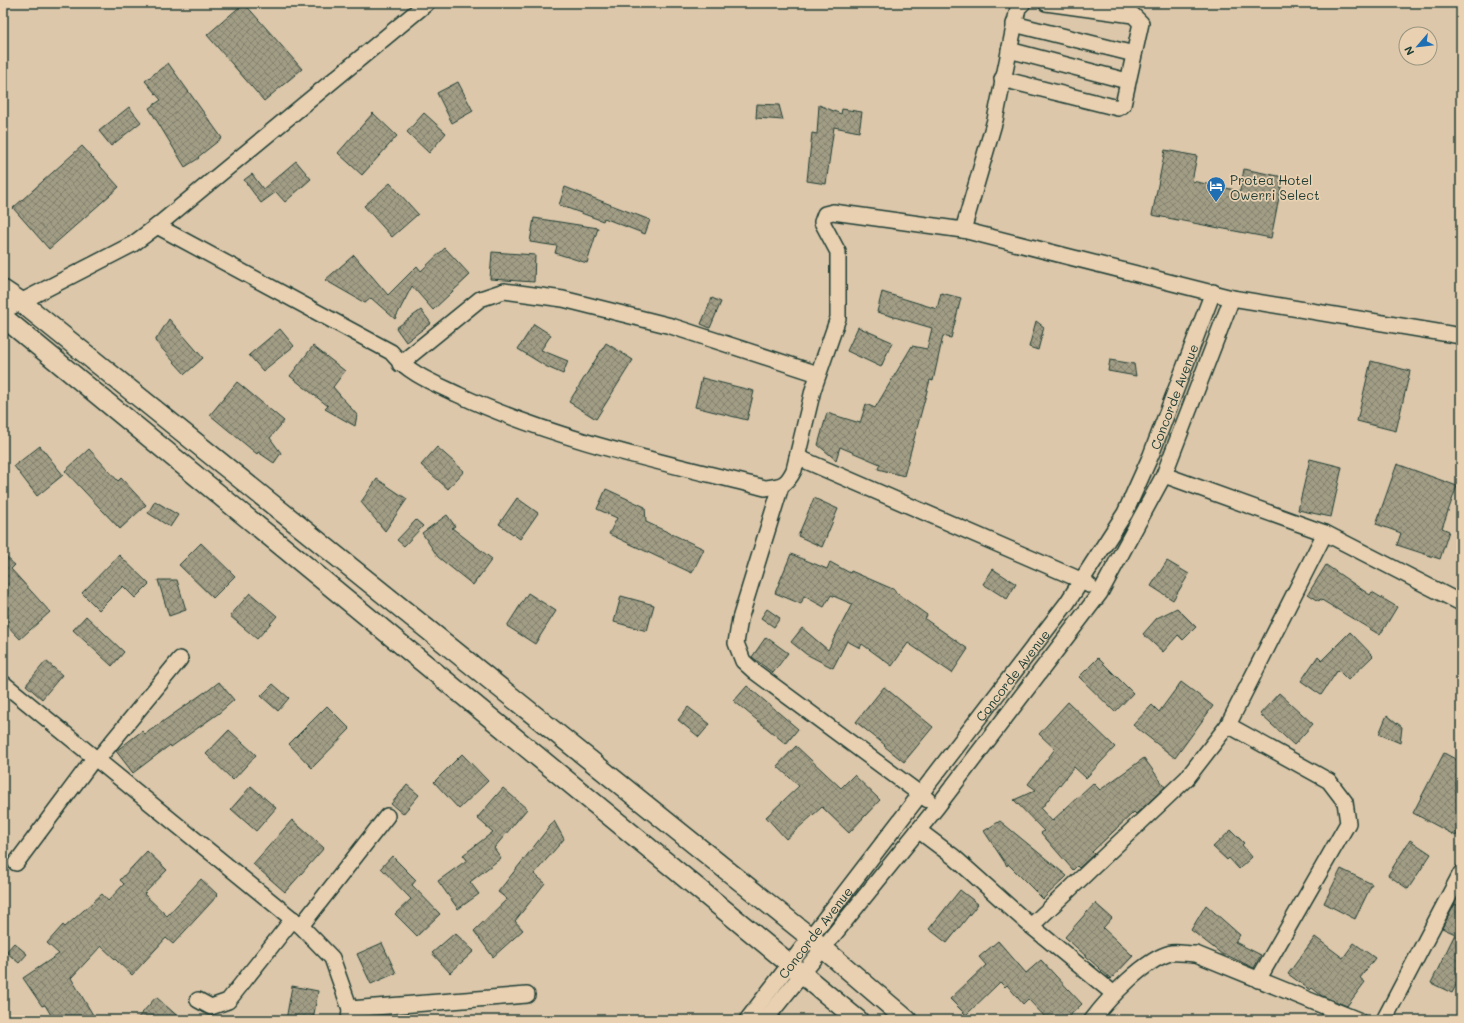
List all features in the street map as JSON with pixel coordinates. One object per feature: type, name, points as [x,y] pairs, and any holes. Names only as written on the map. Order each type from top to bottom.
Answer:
[{"type":"main road","points":[[3,290],[20,302],[817,944],[908,1020]]},
{"type":"main road","points":[[3,317],[858,1020]]},
{"type":"street","points":[[3,311],[133,244],[157,226],[427,3]]},
{"type":"street","points":[[963,230],[995,120],[1002,79],[1018,8],[1023,3]]},
{"type":"street","points":[[1002,79],[1118,108],[1123,105],[1127,81],[1141,23],[1133,15],[1046,3]]},
{"type":"street","points":[[1014,24],[1134,54]]},
{"type":"street","points":[[1009,50],[1127,81]]},
{"type":"street","points":[[157,226],[390,352],[400,364],[415,374],[497,412],[588,444],[765,488],[781,486],[789,480],[794,470],[818,374],[838,318],[838,252],[822,222],[825,214],[833,212],[963,230],[1232,298],[1461,336]]},
{"type":"street","points":[[400,364],[480,299],[504,291],[563,299],[671,326],[818,374]]},
{"type":"street","name":"Concorde Avenue","points":[[817,944],[921,793],[1083,581],[1125,513],[1142,477],[1213,292]]},
{"type":"street","name":"Concorde Avenue","points":[[747,1020],[797,969],[817,944],[918,830],[1100,593],[1164,475],[1232,298]]},
{"type":"street","points":[[797,457],[1083,581],[1100,593]]},
{"type":"street","points":[[1164,475],[1325,534],[1461,603]]},
{"type":"street","points":[[781,486],[740,619],[736,643],[743,661],[755,672],[921,793],[937,807]]},
{"type":"street","points":[[1031,926],[1187,778],[1228,725],[1325,534]]},
{"type":"street","points":[[16,863],[96,758],[180,659]]},
{"type":"street","points":[[3,683],[297,923],[332,958],[349,1014],[527,995]]},
{"type":"street","points":[[1228,725],[1329,781],[1345,802],[1348,823],[1258,980]]},
{"type":"street","points":[[198,1000],[211,1007],[228,1001],[297,923],[387,816]]},
{"type":"street","points":[[918,830],[954,857],[1031,926],[1114,994]]},
{"type":"street","points":[[1384,1020],[1461,873]]},
{"type":"street","points":[[1092,1020],[1114,994],[1148,964],[1171,953],[1196,954],[1358,1020]]},
{"type":"street","name":"Concorde Avenue","points":[[765,1020],[797,969]]},
{"type":"building","points":[[244,3],[302,69],[264,101],[207,35]]},
{"type":"building","points":[[168,63],[222,138],[198,157],[199,158],[185,167],[149,108],[161,100],[145,81]]},
{"type":"building","points":[[458,82],[473,111],[452,123],[437,93]]},
{"type":"building","points":[[757,104],[779,105],[783,120],[756,118]]},
{"type":"building","points":[[819,105],[841,114],[842,109],[862,112],[859,132],[834,127],[826,184],[807,181],[812,133],[817,134]]},
{"type":"building","points":[[129,107],[141,122],[111,146],[99,131]]},
{"type":"building","points":[[373,113],[397,136],[362,175],[338,153]]},
{"type":"building","points":[[424,113],[446,133],[429,153],[407,132]]},
{"type":"building","points":[[82,146],[119,187],[49,249],[13,208]]},
{"type":"building","name":"Protea Hotel Owerri Select","points":[[1165,150],[1197,156],[1192,181],[1240,191],[1244,169],[1283,177],[1271,238],[1152,215]]},
{"type":"building","points":[[296,161],[311,179],[285,202],[276,192],[261,203],[244,180],[252,174],[263,189]]},
{"type":"building","points":[[390,183],[418,214],[392,237],[364,206]]},
{"type":"building","points":[[565,187],[650,220],[645,234],[604,218],[603,221],[559,205]]},
{"type":"building","points":[[534,218],[598,228],[587,263],[555,253],[557,246],[530,242]]},
{"type":"building","points":[[445,248],[470,275],[433,310],[412,286],[395,319],[371,298],[365,303],[325,280],[354,255],[388,295],[417,266],[421,271]]},
{"type":"building","points":[[492,252],[535,255],[534,282],[490,279]]},
{"type":"building","points":[[882,292],[937,309],[941,293],[961,298],[951,338],[943,336],[933,381],[930,380],[904,476],[878,469],[880,464],[840,447],[836,460],[818,445],[827,413],[860,423],[866,404],[875,408],[912,346],[927,349],[932,328],[877,312]]},
{"type":"building","points":[[712,298],[721,302],[710,328],[701,324]]},
{"type":"building","points":[[421,310],[431,323],[406,342],[396,328]]},
{"type":"building","points":[[169,319],[203,358],[185,374],[155,341]]},
{"type":"building","points":[[1036,321],[1044,327],[1038,350],[1029,347]]},
{"type":"building","points":[[534,324],[551,335],[541,350],[568,361],[563,374],[547,367],[518,349]]},
{"type":"building","points":[[858,327],[892,342],[881,367],[847,351]]},
{"type":"building","points":[[280,329],[294,346],[263,371],[249,355]]},
{"type":"building","points":[[606,343],[633,360],[596,419],[569,402]]},
{"type":"building","points":[[313,346],[345,371],[333,387],[357,415],[355,426],[325,409],[328,406],[290,376]]},
{"type":"building","points":[[1110,360],[1134,364],[1136,376],[1108,371]]},
{"type":"building","points":[[1371,361],[1410,371],[1396,431],[1357,421]]},
{"type":"building","points":[[702,378],[754,391],[747,420],[695,407]]},
{"type":"building","points":[[237,382],[284,421],[270,438],[281,453],[274,463],[258,452],[257,454],[210,415]]},
{"type":"building","points":[[40,446],[63,475],[37,496],[14,466]]},
{"type":"building","points":[[437,447],[464,471],[448,489],[421,465]]},
{"type":"building","points":[[89,449],[118,481],[121,478],[146,505],[120,529],[65,471]]},
{"type":"building","points":[[1310,459],[1342,467],[1331,517],[1298,510]]},
{"type":"building","points":[[1397,464],[1457,486],[1442,528],[1449,531],[1440,559],[1397,545],[1401,533],[1376,524]]},
{"type":"building","points":[[377,479],[407,499],[385,531],[361,502]]},
{"type":"building","points":[[606,489],[645,507],[646,522],[704,549],[692,573],[609,534],[617,518],[597,509]]},
{"type":"building","points":[[517,498],[538,513],[520,539],[499,524]]},
{"type":"building","points":[[814,498],[838,509],[822,547],[798,536]]},
{"type":"building","points":[[155,501],[178,515],[170,527],[148,513]]},
{"type":"building","points":[[447,515],[455,526],[452,528],[492,559],[473,585],[438,557],[422,533]]},
{"type":"building","points":[[416,520],[423,526],[404,546],[397,540]]},
{"type":"building","points":[[201,543],[235,576],[213,598],[179,565]]},
{"type":"building","points":[[3,554],[15,565],[11,569],[50,612],[20,639],[3,621]]},
{"type":"building","points":[[791,554],[827,569],[830,562],[850,573],[851,571],[895,590],[895,592],[927,615],[925,619],[968,649],[952,673],[908,643],[892,666],[862,644],[860,648],[847,641],[833,668],[806,654],[791,642],[802,628],[828,650],[852,604],[831,595],[824,607],[804,596],[801,604],[775,593]]},
{"type":"building","points":[[119,555],[149,584],[135,598],[123,586],[99,610],[82,593]]},
{"type":"building","points":[[1167,561],[1189,574],[1173,600],[1151,586]]},
{"type":"building","points":[[1326,565],[1370,595],[1372,592],[1397,607],[1380,635],[1320,599],[1319,601],[1308,594]]},
{"type":"building","points":[[993,569],[1016,584],[1007,599],[983,584]]},
{"type":"building","points":[[158,580],[177,580],[186,610],[169,616]]},
{"type":"building","points":[[250,593],[277,616],[257,639],[230,616]]},
{"type":"building","points":[[528,593],[556,611],[535,644],[507,626]]},
{"type":"building","points":[[621,596],[654,605],[647,631],[614,622]]},
{"type":"building","points":[[1177,608],[1196,627],[1183,640],[1178,635],[1163,652],[1143,634],[1157,618]]},
{"type":"building","points":[[767,609],[780,618],[774,627],[761,618]]},
{"type":"building","points":[[86,616],[124,652],[112,666],[73,630]]},
{"type":"building","points":[[1350,632],[1373,656],[1348,680],[1338,670],[1321,695],[1301,681],[1318,656],[1322,660]]},
{"type":"building","points":[[766,637],[788,653],[773,673],[752,657]]},
{"type":"building","points":[[1098,658],[1133,693],[1115,712],[1079,677]]},
{"type":"building","points":[[46,661],[62,675],[42,699],[26,685]]},
{"type":"building","points":[[219,682],[234,700],[219,713],[171,747],[170,745],[133,773],[116,751],[142,731],[145,734]]},
{"type":"building","points":[[1181,682],[1213,706],[1175,758],[1133,725],[1152,705],[1159,712]]},
{"type":"building","points":[[273,684],[289,698],[278,711],[261,696]]},
{"type":"building","points":[[747,686],[798,729],[786,744],[734,701]]},
{"type":"building","points":[[884,687],[933,727],[904,762],[856,722]]},
{"type":"building","points":[[1279,693],[1313,724],[1294,745],[1260,714]]},
{"type":"building","points":[[1068,702],[1115,747],[1086,778],[1074,767],[1041,809],[1052,821],[1093,783],[1100,790],[1144,758],[1165,787],[1136,814],[1134,812],[1092,852],[1094,854],[1079,868],[1077,866],[1073,870],[1041,833],[1044,831],[1014,800],[1036,790],[1028,784],[1055,749],[1039,734]]},
{"type":"building","points":[[327,706],[350,729],[312,768],[289,744]]},
{"type":"building","points":[[688,707],[710,724],[699,737],[678,720]]},
{"type":"building","points":[[1387,715],[1402,727],[1400,743],[1379,734]]},
{"type":"building","points":[[229,730],[256,755],[233,780],[206,754]]},
{"type":"building","points":[[796,746],[841,788],[854,775],[880,800],[849,833],[822,807],[786,839],[766,817],[799,786],[777,766]]},
{"type":"building","points":[[1444,753],[1461,762],[1461,827],[1456,836],[1413,813]]},
{"type":"building","points":[[462,754],[488,781],[459,809],[434,782]]},
{"type":"building","points":[[407,785],[419,795],[403,814],[391,804]]},
{"type":"building","points":[[251,786],[276,808],[256,831],[231,809]]},
{"type":"building","points":[[503,788],[527,809],[494,848],[501,858],[470,882],[479,894],[458,909],[438,881],[467,860],[463,855],[493,832],[477,818]]},
{"type":"building","points":[[292,820],[324,848],[285,892],[253,864]]},
{"type":"building","points":[[554,821],[564,839],[534,874],[545,883],[515,921],[523,930],[493,957],[474,931],[507,899],[498,892]]},
{"type":"building","points":[[1000,821],[1067,876],[1043,899],[1008,864],[1007,866],[984,831]]},
{"type":"building","points":[[1231,830],[1244,843],[1242,845],[1252,857],[1239,869],[1229,858],[1227,860],[1213,847]]},
{"type":"building","points":[[1410,840],[1431,854],[1408,889],[1388,875]]},
{"type":"building","points":[[147,851],[167,870],[144,894],[167,916],[201,879],[218,895],[173,944],[166,938],[132,975],[101,946],[71,978],[96,1020],[54,1020],[45,1005],[42,1006],[23,978],[59,954],[47,943],[63,925],[65,927],[102,894],[108,901],[124,884],[120,880]]},
{"type":"building","points":[[392,856],[416,880],[412,885],[440,914],[417,936],[395,914],[411,899],[381,868]]},
{"type":"building","points":[[1341,869],[1372,884],[1355,919],[1324,903]]},
{"type":"building","points":[[960,890],[978,904],[947,943],[929,929]]},
{"type":"building","points":[[1095,903],[1112,918],[1103,928],[1133,956],[1111,979],[1065,937]]},
{"type":"building","points":[[1455,904],[1461,907],[1461,976],[1452,993],[1431,983],[1455,934],[1442,928]]},
{"type":"building","points":[[1206,905],[1240,935],[1235,942],[1261,955],[1254,968],[1223,955],[1191,930]]},
{"type":"building","points":[[455,933],[474,951],[450,973],[432,953]]},
{"type":"building","points":[[1315,937],[1343,958],[1354,943],[1375,958],[1360,978],[1365,982],[1347,1006],[1322,996],[1312,988],[1310,990],[1288,974]]},
{"type":"building","points":[[998,941],[1026,973],[1041,960],[1082,1004],[1065,1020],[1048,1020],[1028,999],[1023,1004],[1007,985],[1005,987],[1000,982],[966,1015],[950,999],[986,965],[979,957]]},
{"type":"building","points":[[14,943],[27,954],[19,963],[6,952]]},
{"type":"building","points":[[382,943],[396,973],[371,984],[357,954]]},
{"type":"building","points":[[292,986],[318,991],[313,1020],[286,1020]]},
{"type":"building","points":[[156,997],[182,1020],[136,1020]]},
{"type":"place","name":"Protea Hotel Owerri Select","points":[[1216,203]]}]
